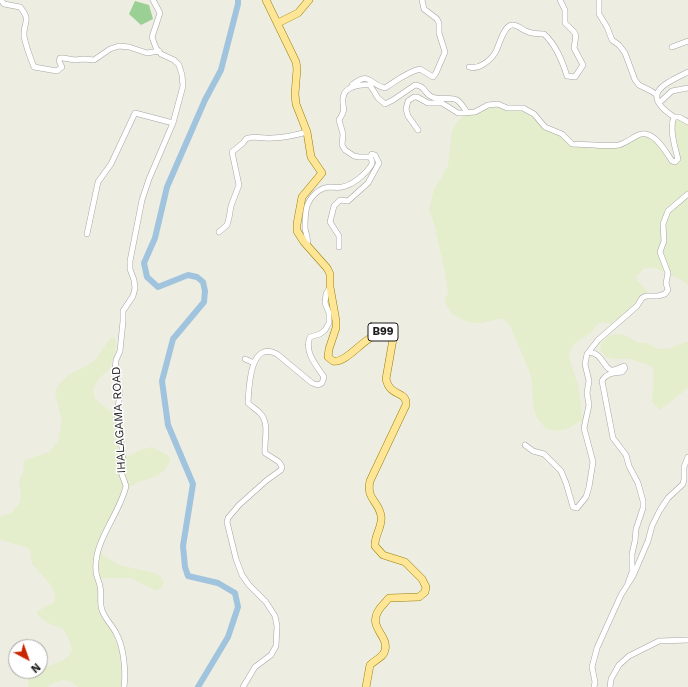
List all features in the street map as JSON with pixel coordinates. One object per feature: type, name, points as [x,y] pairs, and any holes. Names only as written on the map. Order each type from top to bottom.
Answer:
[{"type":"main road","name":"B99","points":[[266,0],[278,22],[296,62],[296,104],[307,132],[311,157],[322,173],[304,194],[300,203],[297,228],[307,246],[327,268],[330,274],[330,287],[336,328],[328,356],[333,362],[340,361],[381,332],[388,333],[393,339],[386,379],[387,384],[392,391],[404,397],[406,401],[406,406],[370,481],[368,489],[381,516],[376,546],[383,555],[404,562],[422,579],[426,587],[425,592],[419,597],[390,598],[386,600],[376,613],[375,620],[384,642],[385,651],[383,656],[370,665],[366,687]]},
{"type":"main road","points":[[278,22],[298,13],[309,0]]},
{"type":"street","points":[[1,0],[4,4],[20,7],[26,14],[27,20],[24,37],[26,47],[34,67],[57,70],[62,67],[59,61],[60,58],[94,60],[110,49],[119,46],[147,53],[159,51],[152,37],[160,13],[153,0]]},
{"type":"street","points":[[339,247],[339,236],[330,222],[334,206],[340,200],[348,201],[368,183],[379,163],[376,155],[372,154],[370,157],[366,156],[359,158],[345,150],[342,146],[343,134],[339,120],[344,111],[344,94],[356,82],[365,78],[370,79],[379,87],[385,88],[406,74],[415,70],[420,69],[433,77],[445,52],[439,33],[439,23],[437,19],[424,9],[422,0]]},
{"type":"street","points":[[469,67],[474,68],[480,66],[494,54],[503,33],[508,26],[512,24],[534,34],[544,34],[550,39],[560,55],[567,76],[575,78],[583,65],[574,48],[575,32],[565,23],[565,10],[560,0]]},
{"type":"street","points":[[599,0],[599,14],[607,27],[612,40],[619,45],[625,53],[635,80],[639,85],[651,90],[657,95]]},
{"type":"street","points":[[672,47],[688,41]]},
{"type":"street","name":"IHALAGAMA ROAD","points":[[124,687],[125,676],[121,646],[117,634],[102,610],[100,585],[96,571],[98,550],[118,509],[126,486],[120,472],[123,455],[117,414],[120,394],[115,369],[116,360],[120,351],[123,311],[133,296],[135,288],[130,269],[132,254],[142,200],[148,179],[173,123],[183,86],[179,65],[174,60],[161,54],[159,51]]},
{"type":"street","points":[[688,72],[663,85],[658,91],[657,95],[658,103],[662,109],[674,117],[679,117],[688,122]]},
{"type":"street","points":[[349,89],[361,84],[370,85],[378,98],[385,104],[415,85],[419,85],[423,87],[432,98],[441,100],[452,98],[457,100],[467,112]]},
{"type":"street","points":[[658,103],[672,91],[688,88]]},
{"type":"street","points":[[418,130],[408,116],[406,109],[408,101],[414,97],[428,103],[442,103],[458,113],[475,112],[493,103],[507,108],[523,108],[534,114],[545,128],[562,134],[572,144],[618,145],[627,142],[640,134],[646,134],[652,136],[663,147],[672,161],[675,162],[678,159],[674,143],[672,121],[674,117]]},
{"type":"street","points":[[87,234],[98,182],[111,164],[135,113],[173,123]]},
{"type":"street","points":[[219,232],[227,225],[230,218],[231,206],[239,185],[232,152],[250,137],[271,138],[293,136],[307,132]]},
{"type":"street","points":[[307,246],[309,241],[305,229],[305,214],[313,195],[322,189],[348,185],[357,179],[372,164],[370,157]]},
{"type":"street","points":[[525,445],[533,451],[544,454],[561,471],[566,482],[573,507],[577,508],[588,492],[593,462],[584,428],[589,405],[587,393],[589,381],[585,364],[586,354],[598,340],[637,306],[642,298],[646,296],[658,296],[665,294],[668,290],[666,283],[668,273],[660,252],[664,241],[663,224],[668,212],[688,194]]},
{"type":"street","points":[[244,687],[255,667],[271,655],[276,646],[277,626],[274,616],[266,602],[249,585],[242,575],[236,559],[227,522],[230,514],[239,505],[282,467],[278,462],[265,453],[265,421],[261,414],[248,403],[249,386],[254,363],[260,353],[267,350],[271,350],[277,354],[312,383],[318,385],[322,383],[324,377],[309,352],[308,343],[310,337],[320,334],[325,330],[329,323],[329,313],[325,303],[326,294],[330,287]]},
{"type":"street","points":[[588,352],[592,352],[601,358],[610,370],[624,366],[625,368],[622,372],[608,374],[602,381],[613,438],[626,455],[629,466],[638,483],[643,501],[643,508],[636,529],[632,554],[632,572],[628,583]]},
{"type":"street","points":[[245,359],[254,363]]},
{"type":"street","points":[[594,687],[595,682],[592,667],[597,648],[621,595],[633,576],[648,540],[652,526],[660,510],[668,498],[683,484],[684,467],[688,458]]},
{"type":"street","points":[[610,687],[619,665],[629,656],[659,640],[688,640]]},
{"type":"green space","points":[[135,1],[149,5],[153,19],[141,25],[129,14]]},
{"type":"green space","points":[[488,105],[507,108],[523,108],[545,127],[562,134],[572,144],[618,145],[640,134],[651,136],[672,161],[678,159],[674,143],[674,117],[688,122],[688,286],[685,282],[655,268],[645,268],[637,276],[637,280],[650,294],[640,297],[628,311],[610,324],[603,322],[597,324],[591,333],[574,344],[569,352],[569,357],[578,385],[583,420],[567,429],[556,431],[546,429],[537,418],[533,403],[530,373],[510,326],[506,321],[499,319],[481,323],[472,323],[465,321],[452,314],[445,303],[448,292],[445,272],[434,224],[429,210],[434,189],[448,166],[452,131],[457,122],[467,112]]},
{"type":"green space","points":[[615,334],[625,335],[639,343],[646,343],[658,349],[671,348],[688,341],[688,388],[660,410],[652,402],[653,368],[649,365],[629,359],[611,359],[605,356],[600,350],[601,343],[609,336]]},
{"type":"green space","points":[[115,337],[115,354],[110,368],[97,381],[93,390],[95,399],[113,413],[116,419],[118,446],[128,456],[143,449],[152,447],[166,454],[170,461],[165,470],[157,476],[139,482],[125,490],[98,550],[104,556],[119,565],[155,573],[160,576],[164,582],[163,586],[158,590],[155,590],[130,578],[98,578],[100,600],[121,646],[124,687],[78,687],[70,681],[63,680],[53,683],[48,687],[29,687],[28,679],[48,679],[48,666],[62,661],[70,655],[72,650],[68,637],[63,629],[46,622],[38,616],[37,611],[53,603],[55,594],[51,585],[32,564],[30,550],[26,547],[0,539],[0,517],[12,512],[19,504],[21,494],[19,480],[24,470],[23,465],[25,460],[49,452],[58,441],[62,422],[55,393],[59,384],[70,374],[96,359],[110,338]]},
{"type":"waterway","points":[[198,687],[228,637],[238,607],[235,593],[218,583],[188,576],[185,567],[183,546],[193,484],[168,425],[162,381],[173,339],[204,302],[205,291],[203,282],[197,277],[188,275],[158,287],[147,277],[144,263],[155,238],[167,187],[205,100],[221,70],[238,0]]}]
